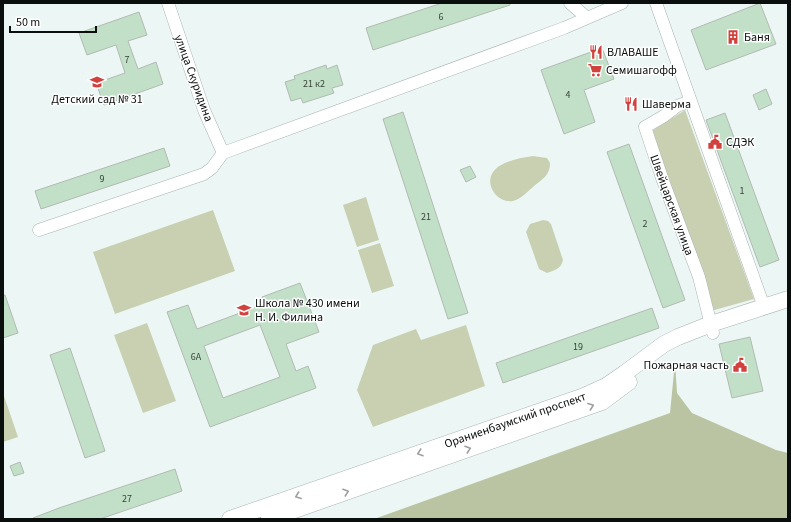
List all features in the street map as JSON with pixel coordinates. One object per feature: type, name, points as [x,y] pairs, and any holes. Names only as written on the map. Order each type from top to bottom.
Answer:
[{"type":"main road","name":"Ораниенбаумский проспект","points":[[269,519],[602,402],[667,353],[683,344],[712,329],[788,298]]},
{"type":"main road","name":"Ораниенбаумский проспект","points":[[230,519],[253,515],[584,396],[606,386],[626,373],[664,344],[692,331],[712,329],[788,306]]},
{"type":"street","name":"улица Скуридина","points":[[168,3],[204,110],[223,153]]},
{"type":"street","points":[[570,3],[586,17]]},
{"type":"street","points":[[39,230],[204,174],[212,168],[223,153],[564,28],[586,17],[622,3]]},
{"type":"street","points":[[656,3],[764,307]]},
{"type":"street","name":"Швейцарская улица","points":[[690,101],[677,106],[664,116],[645,127],[698,277],[712,329]]},
{"type":"green space","points":[[685,110],[754,299],[711,311],[702,275],[652,131]]},
{"type":"green space","points":[[533,156],[547,158],[550,163],[549,171],[545,177],[519,199],[507,201],[498,197],[491,188],[490,182],[496,168],[517,159]]},
{"type":"green space","points":[[366,197],[379,240],[357,247],[343,205]]},
{"type":"green space","points":[[213,210],[235,271],[115,314],[93,252]]},
{"type":"green space","points":[[543,220],[548,221],[551,224],[563,260],[559,267],[547,273],[539,269],[526,232],[530,224]]},
{"type":"green space","points":[[380,243],[394,286],[372,293],[358,250]]},
{"type":"green space","points":[[147,323],[176,401],[143,413],[114,335]]},
{"type":"green space","points":[[466,325],[485,386],[373,427],[357,390],[373,345],[416,329],[421,340]]},
{"type":"green space","points":[[675,362],[677,393],[692,413],[776,450],[788,453],[788,519],[374,519],[670,413]]},
{"type":"green space","points":[[3,393],[18,437],[3,442]]},
{"type":"building","points":[[442,3],[510,3],[510,5],[373,50],[366,28]]},
{"type":"building","name":"Баня","points":[[760,3],[776,44],[706,70],[691,30]]},
{"type":"building","points":[[139,12],[147,35],[128,41],[138,69],[156,62],[163,84],[104,105],[96,83],[125,73],[116,45],[87,55],[79,33]]},
{"type":"building","points":[[602,48],[614,79],[584,90],[595,122],[564,134],[541,70]]},
{"type":"building","points":[[326,65],[327,69],[337,65],[343,85],[332,88],[334,93],[303,103],[301,98],[291,101],[285,82],[295,79],[294,76]]},
{"type":"building","points":[[766,89],[772,104],[759,110],[753,95]]},
{"type":"building","points":[[403,112],[468,313],[448,319],[383,119]]},
{"type":"building","points":[[725,113],[779,260],[760,267],[706,120]]},
{"type":"building","points":[[629,144],[685,300],[663,308],[607,152]]},
{"type":"building","points":[[164,148],[170,166],[41,209],[35,191]]},
{"type":"building","points":[[470,166],[476,177],[466,182],[460,170]]},
{"type":"building","points":[[300,283],[319,332],[286,344],[296,371],[308,366],[316,388],[210,427],[167,312],[188,305],[197,329],[264,304],[262,297]],"holes":[[[260,325],[280,377],[223,398],[204,346]]]},
{"type":"building","points":[[3,295],[5,295],[18,333],[3,338]]},
{"type":"building","points":[[652,308],[659,328],[503,383],[496,363]]},
{"type":"building","name":"Пожарная часть","points":[[750,337],[763,391],[732,398],[719,344]]},
{"type":"building","points":[[70,348],[105,451],[85,458],[50,355]]},
{"type":"building","points":[[20,462],[24,473],[14,476],[10,466]]},
{"type":"building","points":[[175,469],[182,491],[100,519],[33,519],[59,508]]},
{"type":"place","name":"Баня","points":[[733,37]]},
{"type":"place","name":"ВЛАВАШЕ","points":[[596,52]]},
{"type":"place","name":"Семишагофф","points":[[595,70]]},
{"type":"place","name":"Детский сад № 31","points":[[97,82]]},
{"type":"place","name":"Шаверма","points":[[631,104]]},
{"type":"place","name":"СДЭК","points":[[715,142]]},
{"type":"place","name":"Школа № 430 имени Н. И. Филина","points":[[244,310]]},
{"type":"place","name":"Пожарная часть","points":[[740,365]]}]
